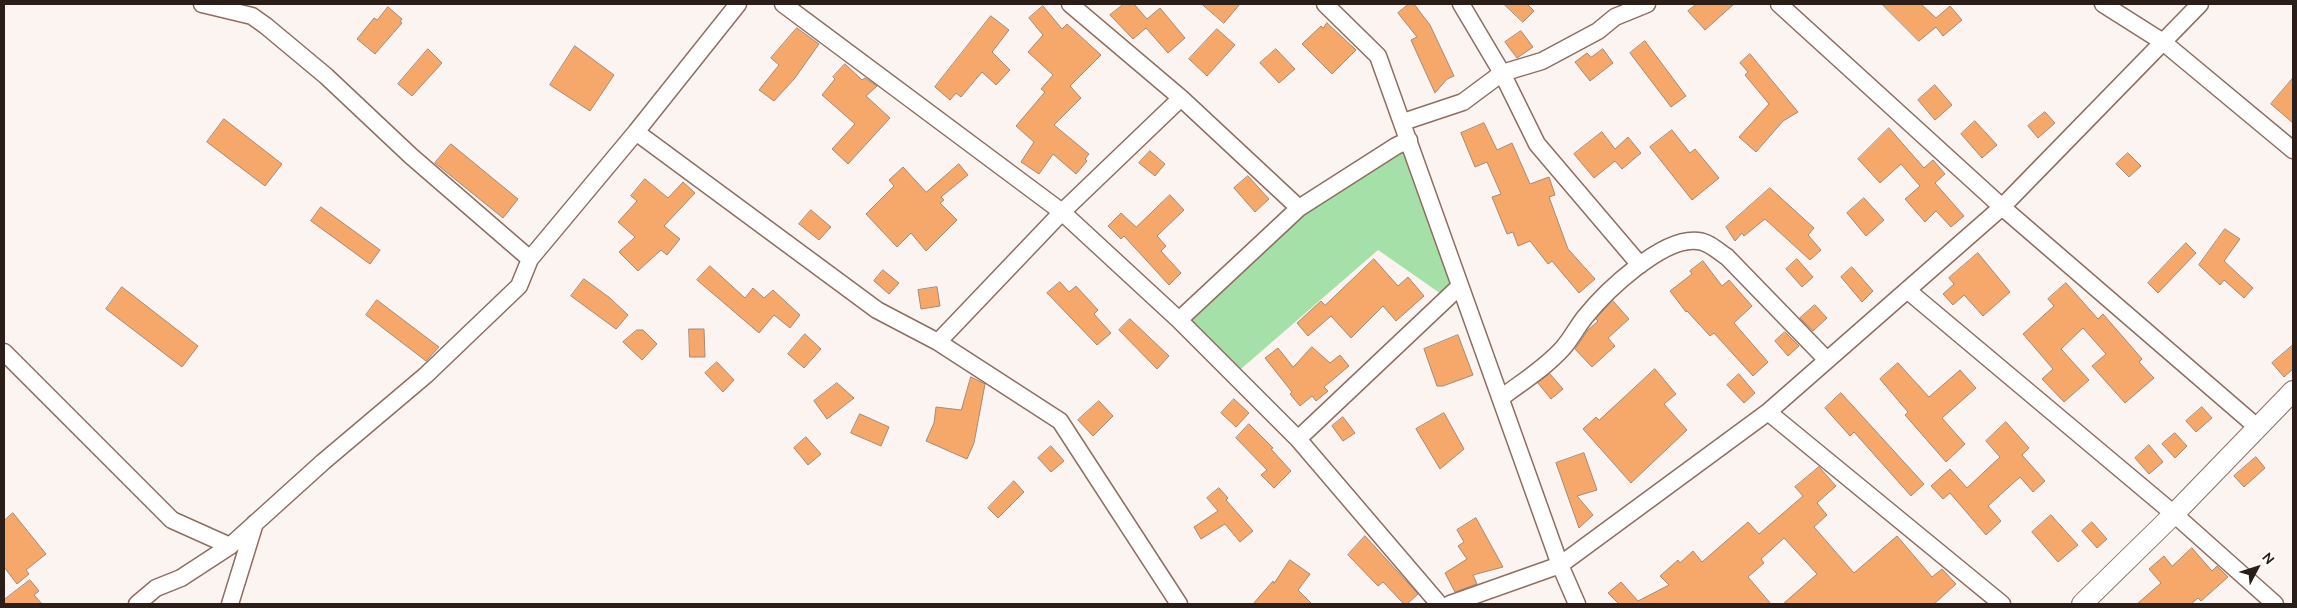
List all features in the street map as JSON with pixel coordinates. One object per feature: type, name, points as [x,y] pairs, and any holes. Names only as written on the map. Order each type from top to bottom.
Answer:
[{"type":"street","points":[[202,4],[252,16],[266,26],[326,76],[411,156],[530,259]]},
{"type":"street","points":[[137,604],[156,588],[181,578],[230,546],[323,462],[426,375],[519,286],[530,259],[636,132],[738,4]]},
{"type":"street","points":[[783,4],[1062,212],[1179,320],[1298,439],[1439,604]]},
{"type":"street","points":[[1070,4],[1181,98],[1298,208]]},
{"type":"street","points":[[1325,4],[1378,56],[1560,565],[1577,604]]},
{"type":"street","points":[[1461,4],[1502,73],[1537,144],[1640,265]]},
{"type":"street","points":[[1403,122],[1464,102],[1502,73],[1542,61],[1598,31],[1615,17],[1647,4]]},
{"type":"street","points":[[1778,4],[2002,207],[2257,427]]},
{"type":"street","points":[[2103,4],[2163,42],[2293,150]]},
{"type":"street","points":[[1450,604],[1560,565],[1768,412],[2002,207],[2200,4]]},
{"type":"street","points":[[938,342],[1062,212],[1181,98]]},
{"type":"street","points":[[636,132],[877,310],[938,342],[1060,421],[1179,604]]},
{"type":"street","points":[[1179,320],[1298,208],[1396,146],[1409,140]]},
{"type":"street","points":[[1501,398],[1548,363],[1564,347],[1585,317],[1618,281],[1676,243],[1697,240],[1711,245],[1746,276],[1827,360]]},
{"type":"street","points":[[1298,439],[1460,286]]},
{"type":"street","points":[[1907,290],[2174,514],[2275,604]]},
{"type":"street","points":[[4,352],[172,520],[230,546]]},
{"type":"street","points":[[2082,604],[2174,514],[2293,392]]},
{"type":"street","points":[[1768,412],[2002,604]]},
{"type":"street","points":[[230,604],[256,522]]},
{"type":"green space","points":[[1409,140],[1460,286],[1447,298],[1378,250],[1234,375],[1183,316],[1299,208]]},
{"type":"building","points":[[1124,4],[1134,4],[1147,19],[1160,8],[1185,38],[1168,53],[1146,28],[1133,39],[1110,15]]},
{"type":"building","points":[[1202,4],[1240,4],[1224,23]]},
{"type":"building","points":[[1409,4],[1414,4],[1430,25],[1454,76],[1447,79],[1435,93],[1411,40],[1417,37],[1398,13]]},
{"type":"building","points":[[1504,4],[1527,4],[1534,11],[1523,22]]},
{"type":"building","points":[[1697,4],[1734,4],[1705,30],[1688,11]]},
{"type":"building","points":[[1882,4],[1921,4],[1936,18],[1950,6],[1962,20],[1943,36],[1936,27],[1919,41]]},
{"type":"building","points":[[1043,6],[1062,29],[1067,24],[1101,55],[1070,86],[1081,98],[1054,125],[1089,154],[1085,159],[1087,161],[1076,174],[1053,154],[1039,174],[1021,162],[1034,142],[1016,126],[1045,92],[1041,89],[1053,75],[1028,52],[1043,35],[1029,18]]},
{"type":"building","points":[[388,7],[402,19],[400,22],[402,23],[375,54],[357,39],[374,18],[377,20]]},
{"type":"building","points":[[991,16],[1009,30],[992,52],[1010,70],[996,85],[982,72],[961,97],[956,93],[950,100],[935,87]]},
{"type":"building","points":[[1327,23],[1356,50],[1332,74],[1302,44],[1321,26],[1323,28]]},
{"type":"building","points":[[797,28],[819,44],[795,78],[774,101],[759,90],[779,65],[771,58]]},
{"type":"building","points":[[1217,29],[1235,45],[1207,76],[1189,59]]},
{"type":"building","points":[[1521,31],[1533,47],[1517,58],[1505,42]]},
{"type":"building","points":[[1645,41],[1686,96],[1671,107],[1630,53]]},
{"type":"building","points":[[575,46],[614,75],[590,111],[550,85]]},
{"type":"building","points":[[428,49],[442,63],[412,96],[398,84]]},
{"type":"building","points":[[1276,49],[1295,69],[1279,83],[1260,63]]},
{"type":"building","points":[[1603,49],[1613,63],[1590,81],[1575,62],[1587,53],[1591,57]]},
{"type":"building","points":[[1750,54],[1798,112],[1783,121],[1756,152],[1739,137],[1769,104],[1745,75],[1748,72],[1740,63]]},
{"type":"building","points":[[845,64],[862,80],[865,78],[877,86],[866,96],[890,118],[848,164],[832,149],[855,124],[822,95],[835,79],[833,77]]},
{"type":"building","points":[[2293,78],[2293,123],[2271,104]]},
{"type":"building","points":[[1935,85],[1952,105],[1935,120],[1918,100]]},
{"type":"building","points":[[2045,112],[2055,123],[2038,138],[2028,126]]},
{"type":"building","points":[[224,119],[282,164],[265,186],[207,142]]},
{"type":"building","points":[[1975,121],[1997,145],[1982,158],[1961,134]]},
{"type":"building","points":[[1484,123],[1497,150],[1512,143],[1530,184],[1549,177],[1555,195],[1549,197],[1568,249],[1595,279],[1579,293],[1552,261],[1548,264],[1530,241],[1518,246],[1513,232],[1507,234],[1492,197],[1501,194],[1487,162],[1475,167],[1461,133]]},
{"type":"building","points":[[1889,128],[1924,168],[1933,160],[1945,174],[1935,183],[1964,216],[1951,227],[1936,211],[1925,222],[1905,199],[1920,186],[1901,164],[1880,183],[1858,159]]},
{"type":"building","points":[[1672,130],[1690,153],[1695,149],[1719,178],[1692,200],[1650,147]]},
{"type":"building","points":[[1602,132],[1615,149],[1628,137],[1641,153],[1622,169],[1615,161],[1594,178],[1574,154]]},
{"type":"building","points":[[451,144],[518,199],[503,218],[435,163]]},
{"type":"building","points":[[1150,151],[1165,164],[1155,176],[1139,163]]},
{"type":"building","points":[[2128,153],[2141,166],[2129,177],[2116,164]]},
{"type":"building","points":[[959,164],[968,175],[941,197],[944,200],[940,203],[957,220],[926,251],[911,233],[897,247],[866,214],[894,186],[889,180],[903,167],[926,192]]},
{"type":"building","points":[[1248,176],[1269,199],[1255,212],[1234,188]]},
{"type":"building","points":[[645,179],[668,198],[683,182],[695,193],[664,226],[680,239],[667,255],[661,250],[638,271],[619,252],[635,237],[618,222],[637,201],[631,196]]},
{"type":"building","points":[[1770,188],[1814,228],[1808,235],[1821,250],[1810,260],[1765,219],[1744,236],[1742,233],[1735,241],[1726,227]]},
{"type":"building","points":[[1170,195],[1184,210],[1157,236],[1166,246],[1161,251],[1181,273],[1169,285],[1124,236],[1121,239],[1108,226],[1121,213],[1136,227]]},
{"type":"building","points":[[1864,198],[1884,220],[1866,236],[1847,213]]},
{"type":"building","points":[[321,207],[380,250],[370,264],[311,221]]},
{"type":"building","points":[[811,210],[831,227],[819,240],[799,224]]},
{"type":"building","points":[[2225,229],[2240,239],[2224,261],[2253,288],[2244,298],[2224,280],[2220,285],[2199,265]]},
{"type":"building","points":[[2186,243],[2196,253],[2158,293],[2148,283]]},
{"type":"building","points":[[1978,253],[2010,292],[1983,316],[1964,295],[1953,305],[1943,294],[1954,284],[1949,278]]},
{"type":"building","points":[[1374,259],[1398,286],[1408,277],[1424,296],[1396,321],[1383,306],[1351,338],[1331,316],[1308,336],[1297,323],[1321,301],[1325,305]]},
{"type":"building","points":[[1797,259],[1813,277],[1802,287],[1786,269]]},
{"type":"building","points":[[1703,261],[1722,286],[1729,280],[1752,306],[1734,323],[1768,362],[1753,376],[1714,333],[1710,336],[1686,312],[1670,291],[1692,274],[1690,271]]},
{"type":"building","points":[[710,266],[745,298],[753,288],[764,298],[773,290],[800,315],[790,328],[774,315],[759,333],[697,280]]},
{"type":"building","points":[[1852,267],[1873,291],[1862,302],[1841,277]]},
{"type":"building","points":[[883,270],[899,283],[889,294],[874,281]]},
{"type":"building","points":[[584,279],[610,298],[628,315],[616,329],[571,296]]},
{"type":"building","points":[[1060,282],[1069,292],[1076,286],[1098,310],[1094,314],[1111,333],[1097,345],[1047,293]]},
{"type":"building","points":[[2066,283],[2098,319],[2103,314],[2142,359],[2139,362],[2154,378],[2125,403],[2092,366],[2106,354],[2083,328],[2061,349],[2089,380],[2064,402],[2042,379],[2053,369],[2023,334],[2054,306],[2048,299]]},
{"type":"building","points":[[122,287],[198,346],[182,367],[106,309]]},
{"type":"building","points":[[937,287],[940,306],[921,309],[918,290]]},
{"type":"building","points":[[377,300],[439,347],[426,361],[366,315]]},
{"type":"building","points":[[1613,301],[1629,319],[1608,338],[1615,346],[1592,367],[1575,349],[1588,330],[1598,321],[1596,319]]},
{"type":"building","points":[[1815,305],[1827,318],[1813,331],[1800,318]]},
{"type":"building","points":[[1130,319],[1169,356],[1157,369],[1119,330]]},
{"type":"building","points":[[689,329],[704,329],[705,357],[690,357]]},
{"type":"building","points":[[637,330],[643,330],[657,344],[642,360],[623,342]]},
{"type":"building","points":[[1785,332],[1799,346],[1788,356],[1775,341]]},
{"type":"building","points":[[805,334],[821,349],[804,368],[788,354]]},
{"type":"building","points":[[1458,335],[1473,375],[1443,386],[1437,386],[1424,349]]},
{"type":"building","points":[[2293,345],[2293,369],[2284,377],[2272,363]]},
{"type":"building","points":[[1312,347],[1330,363],[1340,355],[1349,366],[1324,387],[1328,391],[1316,401],[1312,396],[1300,406],[1290,394],[1292,392],[1265,358],[1278,348],[1293,367]]},
{"type":"building","points":[[717,362],[734,380],[723,392],[705,373]]},
{"type":"building","points":[[1898,363],[1929,397],[1960,370],[1976,388],[1942,418],[1965,444],[1946,462],[1905,415],[1908,412],[1880,379]]},
{"type":"building","points":[[1655,369],[1676,394],[1664,404],[1687,430],[1631,483],[1583,429],[1596,417],[1599,420]]},
{"type":"building","points":[[1550,374],[1563,389],[1551,399],[1538,383]]},
{"type":"building","points":[[1739,374],[1755,393],[1744,403],[1727,385]]},
{"type":"building","points":[[971,377],[985,384],[974,443],[967,459],[926,441],[934,423],[936,407],[961,410]]},
{"type":"building","points":[[837,383],[854,398],[827,419],[814,401]]},
{"type":"building","points":[[1841,393],[1924,484],[1911,496],[1854,432],[1850,436],[1825,408]]},
{"type":"building","points":[[1234,399],[1249,413],[1236,427],[1221,413]]},
{"type":"building","points":[[1099,401],[1113,416],[1093,436],[1078,420]]},
{"type":"building","points":[[2202,407],[2212,418],[2196,432],[2186,421]]},
{"type":"building","points":[[1444,413],[1464,449],[1440,469],[1416,429]]},
{"type":"building","points":[[860,414],[889,427],[881,446],[851,433]]},
{"type":"building","points":[[1343,417],[1355,433],[1343,441],[1332,426]]},
{"type":"building","points":[[2006,422],[2029,448],[2022,455],[2045,481],[2033,492],[2020,477],[1988,506],[2001,521],[1986,535],[1950,493],[1943,499],[1931,486],[1950,469],[1967,488],[2000,457],[1986,441]]},
{"type":"building","points":[[1249,424],[1273,448],[1271,449],[1291,471],[1274,488],[1261,475],[1267,470],[1236,438]]},
{"type":"building","points":[[2175,433],[2187,446],[2175,458],[2162,444]]},
{"type":"building","points":[[806,437],[821,454],[808,465],[794,448]]},
{"type":"building","points":[[2149,445],[2163,462],[2149,474],[2135,458]]},
{"type":"building","points":[[1051,446],[1064,461],[1051,472],[1038,458]]},
{"type":"building","points":[[1584,453],[1597,490],[1577,496],[1593,515],[1579,528],[1556,463]]},
{"type":"building","points":[[2256,457],[2265,468],[2244,487],[2234,476]]},
{"type":"building","points":[[1819,467],[1836,486],[1817,503],[1827,515],[1814,527],[1854,573],[1897,536],[1932,577],[1942,569],[1956,584],[1934,604],[1783,604],[1817,574],[1784,538],[1761,559],[1764,563],[1748,577],[1771,604],[1619,604],[1608,593],[1621,582],[1638,601],[1669,585],[1660,576],[1678,560],[1680,563],[1693,551],[1702,562],[1748,522],[1759,534],[1803,496],[1795,487]]},
{"type":"building","points":[[1014,481],[1024,492],[998,518],[988,508]]},
{"type":"building","points":[[1219,488],[1228,498],[1226,500],[1253,531],[1240,542],[1225,524],[1201,539],[1194,527],[1218,511],[1207,498]]},
{"type":"building","points":[[13,513],[46,554],[26,570],[29,574],[17,584],[4,567],[4,521]]},
{"type":"building","points":[[2051,515],[2078,545],[2058,562],[2032,532]]},
{"type":"building","points":[[1476,518],[1503,567],[1473,575],[1477,584],[1455,592],[1445,573],[1467,559],[1458,546],[1464,542],[1457,530]]},
{"type":"building","points":[[2092,522],[2107,539],[2097,548],[2082,531]]},
{"type":"building","points":[[1365,536],[1418,594],[1407,604],[1404,604],[1383,582],[1378,586],[1348,555]]},
{"type":"building","points":[[2192,548],[2212,571],[2217,566],[2228,577],[2201,601],[2198,598],[2191,604],[2137,604],[2161,583],[2149,569],[2164,556],[2172,566]]},
{"type":"building","points":[[1290,560],[1310,574],[1298,590],[1312,604],[1253,604],[1273,581],[1274,583]]},
{"type":"building","points":[[30,580],[39,591],[34,595],[42,604],[4,604],[4,600]]}]
